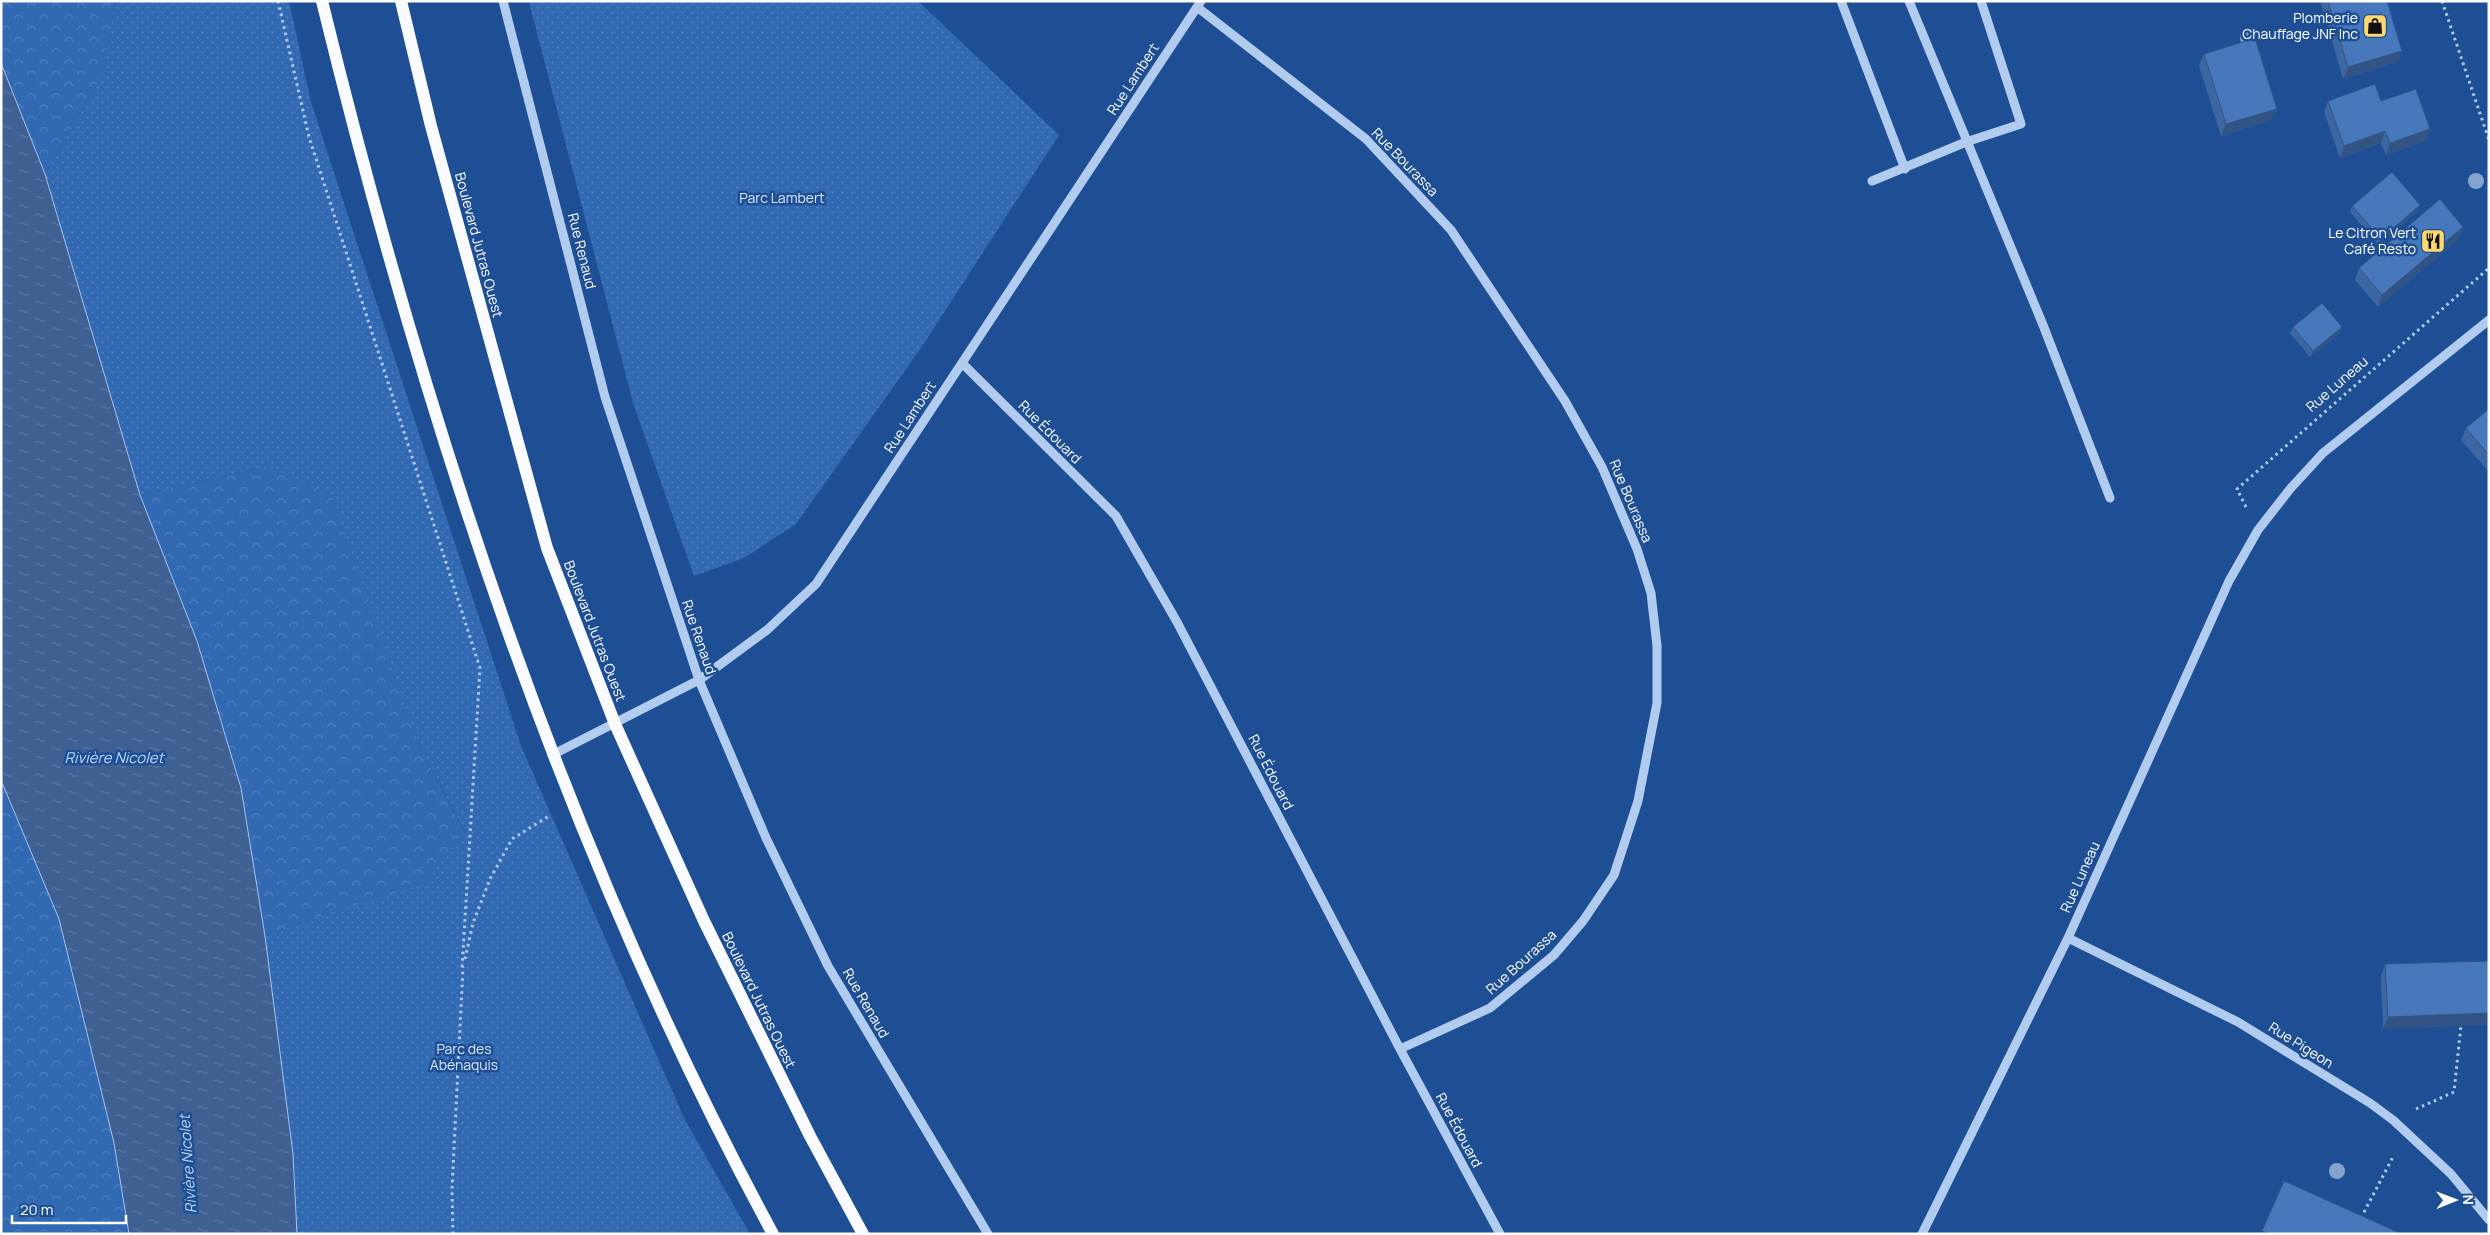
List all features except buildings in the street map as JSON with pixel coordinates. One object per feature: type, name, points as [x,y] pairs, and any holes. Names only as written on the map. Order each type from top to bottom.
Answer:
[{"type":"main road","points":[[322,1],[352,126],[432,402],[552,754],[638,962],[732,1158],[772,1234]]},
{"type":"main road","name":"Boulevard Jutras Ouest","points":[[401,1],[431,126],[547,548],[615,724],[704,921],[810,1136],[863,1234]]},
{"type":"street","name":"Rue Renaud","points":[[503,1],[605,397],[699,680],[766,838],[828,966],[988,1234]]},
{"type":"street","points":[[1841,1],[1906,168]]},
{"type":"street","points":[[1909,1],[2042,325],[2110,498]]},
{"type":"street","points":[[1872,181],[1966,142],[2021,124],[1981,1]]},
{"type":"street","name":"Rue Lambert","points":[[552,754],[615,724],[699,680],[767,630],[816,584],[1199,4]]},
{"type":"street","name":"Rue Bourassa","points":[[1199,4],[1366,139],[1451,230],[1565,400],[1602,467],[1637,549],[1651,593],[1656,646],[1657,703],[1638,801],[1614,875],[1583,921],[1554,955],[1490,1008],[1400,1049]]},
{"type":"street","name":"Rue Luneau","points":[[1922,1234],[2068,938],[2229,581],[2258,530],[2290,489],[2323,453],[2489,320]]},
{"type":"street","name":"Rue Édouard","points":[[962,363],[1116,516],[1178,622],[1400,1049],[1500,1234]]},
{"type":"street","name":"Rue Pigeon","points":[[2068,938],[2238,1022],[2370,1103],[2393,1120],[2452,1174],[2489,1220]]},
{"type":"path","points":[[278,1],[309,137],[480,668],[462,969],[452,1189],[453,1234]]},
{"type":"path","points":[[2442,1],[2489,140]]},
{"type":"path","name":"Rue Luneau","points":[[2258,530],[2237,489],[2489,268]]},
{"type":"path","points":[[462,969],[473,923],[490,879],[512,839],[548,818],[549,809]]},
{"type":"path","points":[[2393,1120],[2454,1092],[2461,1026]]},
{"type":"path","points":[[2358,1225],[2406,1132]]},
{"type":"green space","points":[[1,1],[115,1],[103,75],[45,174],[1,63]]},
{"type":"green space","name":"Parc des Abénaquis","points":[[115,1],[289,1],[311,102],[521,746],[684,1118],[750,1234],[297,1234],[293,1154],[265,936],[323,915],[464,831],[269,466],[140,495],[45,174],[103,75]]},
{"type":"green space","name":"Parc Lambert","points":[[918,1],[1059,135],[921,348],[796,524],[744,558],[694,576],[633,403],[529,2]]},
{"type":"green space","points":[[269,466],[332,496],[417,740],[464,832],[423,885],[323,915],[265,936],[241,788],[197,641],[140,495]]},
{"type":"green space","points":[[1,780],[59,919],[114,1143],[129,1234],[1,1234]]},
{"type":"water","name":"Rivière Nicolet","points":[[1,63],[45,174],[140,495],[197,641],[241,788],[265,936],[293,1154],[297,1234],[129,1234],[114,1143],[59,919],[1,780]]},
{"type":"place","name":"Plomberie Chauffage JNF Inc","points":[[2375,26]]},
{"type":"place","name":"Le Citron Vert Café Resto","points":[[2433,241]]}]
